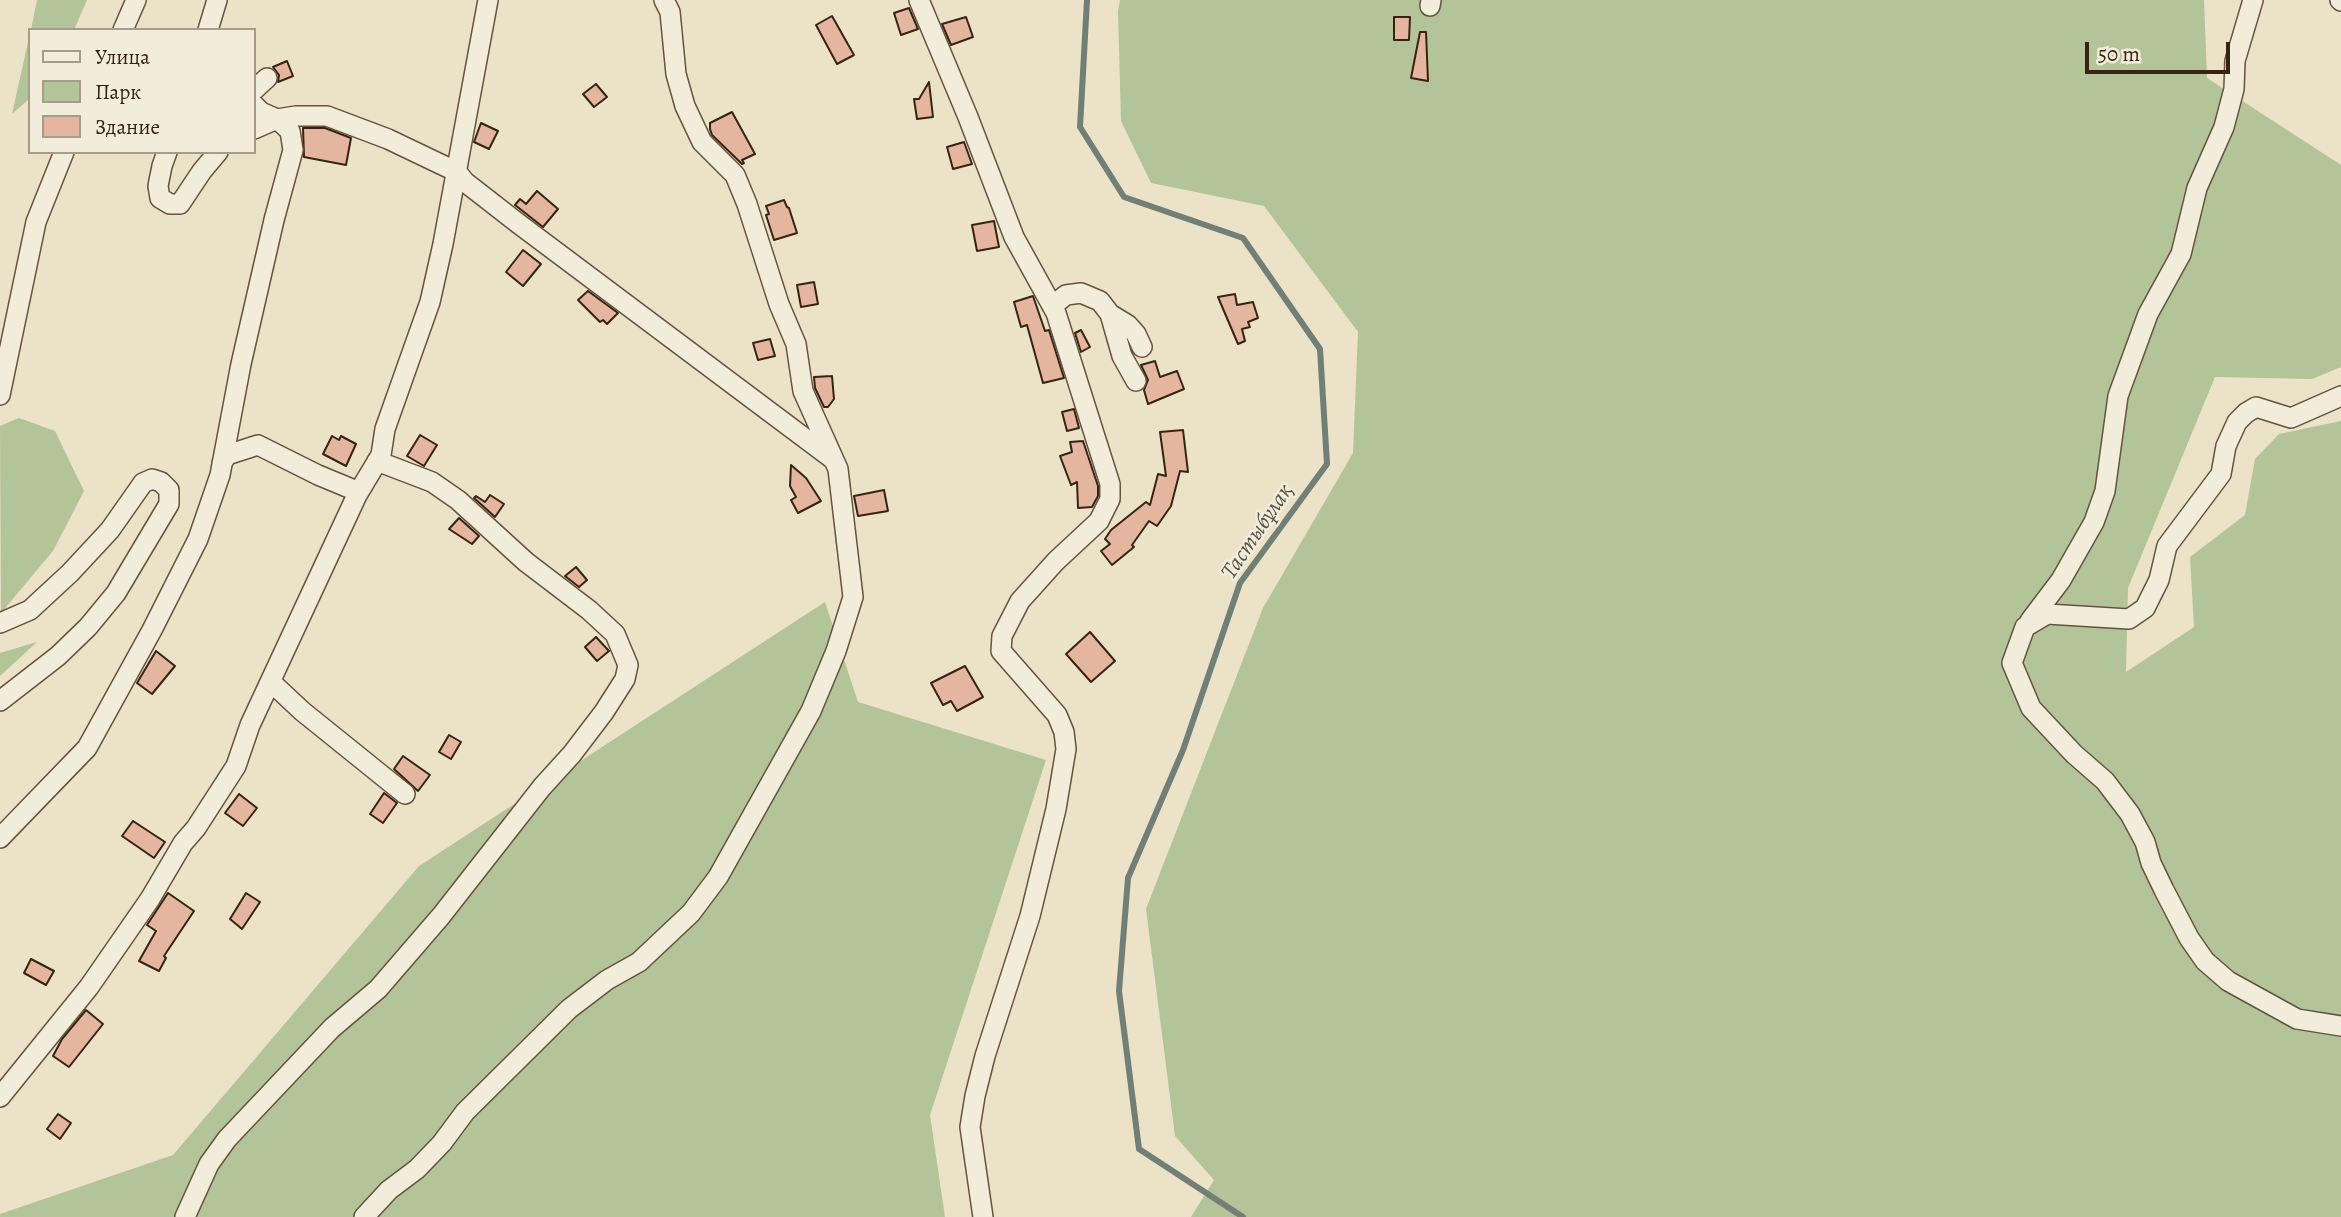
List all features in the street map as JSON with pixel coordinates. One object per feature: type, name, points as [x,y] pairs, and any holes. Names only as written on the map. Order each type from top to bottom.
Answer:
[{"type":"street","points":[[124,28],[136,0]]},
{"type":"street","points":[[209,28],[217,0]]},
{"type":"street","points":[[2,1091],[89,987],[236,766],[250,725],[359,492],[377,461],[385,429],[430,302],[457,173],[488,0]]},
{"type":"street","points":[[364,1217],[389,1190],[417,1168],[442,1143],[464,1112],[569,1009],[607,980],[639,962],[691,913],[718,877],[811,710],[836,651],[853,597],[838,469],[803,391],[796,344],[779,304],[747,204],[735,176],[702,142],[685,106],[676,74],[670,12],[664,0]]},
{"type":"street","points":[[919,0],[1014,237],[1052,306],[1110,485],[1110,499],[1099,521],[1056,561],[1020,601],[1002,636],[1001,650],[1058,715],[1066,749],[1056,809],[1030,916],[985,1056],[975,1096],[970,1127],[983,1217]]},
{"type":"street","points":[[2253,0],[2235,61],[2234,89],[2224,127],[2197,188],[2181,254],[2148,314],[2118,396],[2105,491],[2094,522],[2061,580],[2025,627],[2011,663],[2031,708],[2074,754],[2105,781],[2130,814],[2145,842],[2151,863],[2164,890],[2189,938],[2205,961],[2228,981],[2297,1019],[2341,1026]]},
{"type":"street","points":[[0,838],[87,748],[198,539],[222,463],[274,220],[293,150],[290,131],[277,119],[256,107]]},
{"type":"street","points":[[256,128],[277,119],[327,116],[388,139],[457,173],[519,224],[834,460]]},
{"type":"street","points":[[0,395],[36,222],[63,154]]},
{"type":"street","points":[[166,154],[158,186],[160,198],[170,204],[180,204],[216,154]]},
{"type":"street","points":[[1052,306],[1066,295],[1081,293],[1100,301],[1110,314],[1128,325],[1142,347]]},
{"type":"street","points":[[1110,314],[1122,356],[1136,381]]},
{"type":"street","points":[[2025,627],[2047,614],[2129,619],[2145,608],[2159,580],[2167,546],[2221,474],[2225,446],[2237,422],[2256,407],[2291,418],[2341,396]]},
{"type":"street","points":[[235,401],[236,413],[258,445],[359,492]]},
{"type":"street","points":[[222,463],[227,455],[258,445]]},
{"type":"street","points":[[185,1217],[209,1164],[227,1139],[332,1028],[379,989],[441,916],[542,787],[572,754],[625,679],[628,665],[615,634],[589,610],[526,562],[458,500],[432,482],[377,461]]},
{"type":"street","points":[[0,623],[30,610],[70,573],[110,530],[143,483],[152,480],[161,482],[169,490],[169,504],[116,593],[88,627],[58,656],[0,701]]},
{"type":"street","points":[[271,682],[405,794]]},
{"type":"green space","points":[[37,0],[87,0],[75,28],[31,28]]},
{"type":"green space","points":[[1120,0],[2204,0],[2207,78],[2341,165],[2341,367],[2312,379],[2215,377],[2128,588],[2126,672],[2194,627],[2190,557],[2245,515],[2255,459],[2279,434],[2341,421],[2341,1217],[1191,1217],[1214,1180],[1175,1136],[1146,909],[1263,608],[1353,453],[1358,332],[1264,206],[1151,183],[1121,121]]},
{"type":"green space","points":[[28,42],[28,100],[12,114]]},
{"type":"green space","points":[[19,418],[55,431],[84,491],[53,551],[1,613],[0,426]]},
{"type":"green space","points":[[825,602],[858,702],[1046,760],[930,1115],[945,1217],[0,1217],[0,1214],[173,1155],[419,866]]},
{"type":"green space","points":[[37,642],[0,676],[0,653]]},
{"type":"building","points":[[909,8],[918,29],[901,35],[894,13]]},
{"type":"building","points":[[832,16],[854,55],[837,64],[816,25]]},
{"type":"building","points":[[966,17],[973,37],[951,45],[942,24]]},
{"type":"building","points":[[1394,17],[1410,17],[1409,40],[1394,40]]},
{"type":"building","points":[[1420,32],[1426,32],[1428,81],[1411,78]]},
{"type":"building","points":[[287,61],[293,76],[278,82],[279,75],[273,67]]},
{"type":"building","points":[[929,82],[933,117],[917,119],[914,99],[919,99]]},
{"type":"building","points":[[596,84],[607,97],[594,107],[583,94]]},
{"type":"building","points":[[732,112],[755,154],[742,160],[742,164],[712,135],[710,129],[710,123]]},
{"type":"building","points":[[481,123],[498,131],[489,149],[474,142]]},
{"type":"building","points":[[303,128],[325,128],[351,138],[346,165],[304,157]]},
{"type":"building","points":[[964,142],[972,164],[953,169],[947,147]]},
{"type":"building","points":[[537,191],[558,209],[543,227],[515,205],[520,199],[526,204]]},
{"type":"building","points":[[784,200],[797,233],[774,240],[766,206]]},
{"type":"building","points":[[994,221],[999,247],[977,251],[972,225]]},
{"type":"building","points":[[523,250],[541,264],[523,286],[506,272]]},
{"type":"building","points":[[814,282],[818,304],[801,307],[797,285]]},
{"type":"building","points":[[588,291],[618,313],[607,324],[603,320],[600,322],[578,300]]},
{"type":"building","points":[[1235,294],[1237,305],[1253,302],[1258,318],[1248,322],[1250,327],[1242,329],[1245,341],[1238,344],[1218,297]]},
{"type":"building","points":[[1033,296],[1045,331],[1049,330],[1064,378],[1043,383],[1027,325],[1021,327],[1014,302]]},
{"type":"building","points":[[1081,330],[1090,347],[1081,352],[1075,333]]},
{"type":"building","points":[[770,339],[775,356],[758,360],[753,343]]},
{"type":"building","points":[[1155,361],[1160,377],[1177,371],[1184,389],[1148,404],[1144,390],[1148,380],[1141,365]]},
{"type":"building","points":[[832,376],[834,399],[828,407],[824,407],[815,388],[814,377]]},
{"type":"building","points":[[1074,409],[1079,428],[1067,431],[1062,412]]},
{"type":"building","points":[[1183,430],[1188,472],[1180,471],[1171,506],[1157,526],[1149,521],[1132,545],[1134,547],[1112,565],[1101,551],[1110,544],[1105,539],[1111,530],[1146,502],[1150,505],[1158,474],[1166,476],[1160,432]]},
{"type":"building","points":[[420,435],[437,445],[424,466],[407,456]]},
{"type":"building","points":[[332,436],[339,440],[341,436],[356,444],[346,466],[323,454]]},
{"type":"building","points":[[1083,441],[1098,486],[1098,496],[1092,507],[1078,508],[1077,482],[1071,485],[1060,456],[1072,452],[1070,442]]},
{"type":"building","points":[[791,465],[806,478],[821,501],[798,513],[791,500],[796,497],[790,486]]},
{"type":"building","points":[[884,490],[888,511],[858,516],[854,496]]},
{"type":"building","points":[[490,495],[504,504],[495,517],[474,498],[476,496],[485,502]]},
{"type":"building","points":[[459,518],[479,536],[472,544],[449,529]]},
{"type":"building","points":[[576,567],[587,580],[579,587],[565,576]]},
{"type":"building","points":[[1090,632],[1115,661],[1091,682],[1066,654]]},
{"type":"building","points":[[596,637],[609,651],[597,661],[585,647]]},
{"type":"building","points":[[156,651],[175,666],[152,694],[137,683]]},
{"type":"building","points":[[965,666],[983,697],[957,711],[951,701],[943,705],[931,683]]},
{"type":"building","points":[[449,735],[461,742],[451,759],[439,752]]},
{"type":"building","points":[[403,756],[430,775],[418,791],[394,769]]},
{"type":"building","points":[[384,793],[397,803],[383,823],[370,814]]},
{"type":"building","points":[[239,794],[257,808],[243,826],[225,813]]},
{"type":"building","points":[[133,821],[165,842],[154,858],[122,836]]},
{"type":"building","points":[[168,893],[194,911],[164,956],[166,958],[159,971],[139,961],[156,931],[147,925]]},
{"type":"building","points":[[246,893],[260,902],[242,929],[230,919]]},
{"type":"building","points":[[31,959],[54,971],[46,985],[24,973]]},
{"type":"building","points":[[86,1010],[103,1024],[69,1067],[53,1056],[62,1039]]},
{"type":"building","points":[[58,1114],[71,1123],[60,1139],[47,1129]]},
{"type":"waterway","name":"Тастыбұлақ","points":[[1087,0],[1080,127],[1124,197],[1243,238],[1320,349],[1327,464],[1240,583],[1183,750],[1128,878],[1119,991],[1139,1149],[1243,1217]]}]
